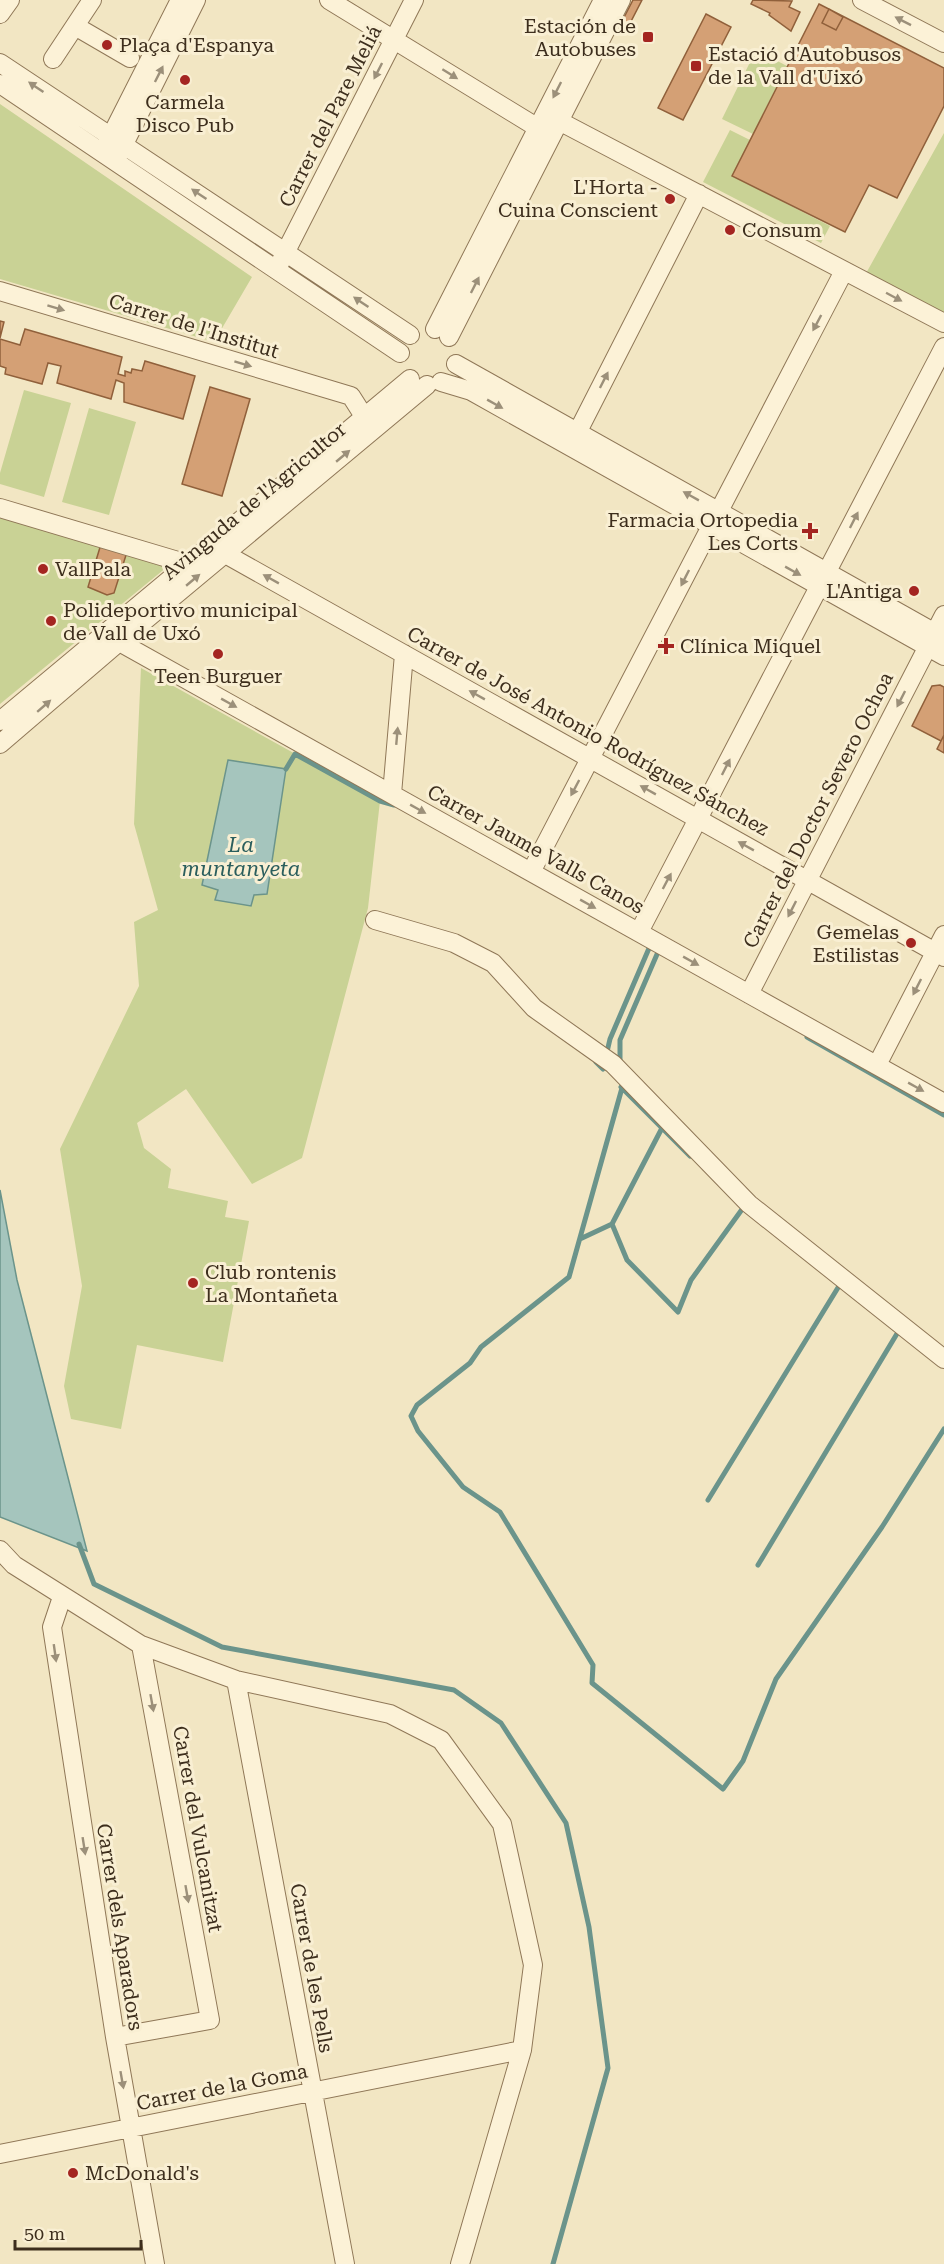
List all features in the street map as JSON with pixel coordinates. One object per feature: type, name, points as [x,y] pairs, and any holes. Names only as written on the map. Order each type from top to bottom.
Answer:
[{"type":"street","points":[[0,14],[10,0]]},
{"type":"street","points":[[53,59],[92,0]]},
{"type":"street","points":[[109,157],[180,0]]},
{"type":"street","points":[[117,140],[196,0]]},
{"type":"street","points":[[328,0],[538,128],[559,121],[944,323]]},
{"type":"street","name":"Carrer del Pare Meliá","points":[[276,270],[414,0]]},
{"type":"street","points":[[603,0],[538,128],[442,333],[456,364],[574,440],[823,579],[936,639],[944,656]]},
{"type":"street","points":[[442,333],[559,121],[621,0]]},
{"type":"street","points":[[862,0],[944,43]]},
{"type":"street","points":[[75,26],[130,58]]},
{"type":"street","points":[[0,63],[410,334],[442,333]]},
{"type":"street","points":[[0,84],[400,352],[426,382],[471,391],[574,440]]},
{"type":"street","points":[[574,440],[699,194]]},
{"type":"street","points":[[531,872],[844,271]]},
{"type":"street","name":"Carrer de l'Institut","points":[[0,291],[351,396],[365,418]]},
{"type":"street","points":[[400,352],[410,334]]},
{"type":"street","points":[[639,932],[944,347]]},
{"type":"street","points":[[426,382],[456,364]]},
{"type":"street","name":"Avinguda de l'Agricultor","points":[[0,744],[188,564],[218,550],[365,418],[426,382]]},
{"type":"street","name":"Avinguda de l'Agricultor","points":[[0,721],[112,638],[426,382]]},
{"type":"street","points":[[0,508],[188,564]]},
{"type":"street","name":"Carrer de José Antonio Rodríguez Sánchez","points":[[218,550],[940,954]]},
{"type":"street","name":"Carrer del Doctor Severo Ochoa","points":[[749,994],[936,639],[944,615]]},
{"type":"street","name":"Carrer Jaume Valls Canos","points":[[112,638],[944,1103]]},
{"type":"street","points":[[392,794],[404,654]]},
{"type":"street","points":[[375,920],[454,943],[493,963],[534,1008],[613,1064],[749,1204],[944,1359]]},
{"type":"street","points":[[877,1065],[940,954],[944,935]]},
{"type":"street","points":[[0,1550],[14,1565],[141,1645],[236,1680],[390,1714],[441,1740],[502,1824],[533,1965],[522,2050],[460,2264]]},
{"type":"street","name":"Carrer dels Aparadors","points":[[62,1597],[52,1627],[115,2037],[154,2264]]},
{"type":"street","name":"Carrer del Vulcanitzat","points":[[115,2037],[210,2020],[141,1645]]},
{"type":"street","name":"Carrer de les Pells","points":[[236,1680],[311,2092],[345,2264]]},
{"type":"street","name":"Carrer de la Goma","points":[[0,2154],[522,2050]]},
{"type":"green space","points":[[756,50],[787,66],[753,134],[722,119]]},
{"type":"green space","points":[[0,104],[252,277],[214,342],[0,279]]},
{"type":"green space","points":[[730,130],[750,140],[732,176],[830,226],[821,243],[703,182]]},
{"type":"green space","points":[[944,133],[944,318],[864,277]]},
{"type":"green space","points":[[24,390],[71,403],[44,497],[0,484],[0,473]]},
{"type":"green space","points":[[89,408],[136,422],[109,515],[62,502]]},
{"type":"green space","name":"Polideportivo municipal de Vall de Uxó","points":[[0,512],[173,562],[0,704]]},
{"type":"green space","points":[[141,668],[380,801],[368,908],[302,1158],[252,1184],[186,1089],[137,1123],[144,1148],[171,1169],[168,1188],[228,1201],[225,1217],[249,1221],[223,1362],[137,1345],[121,1429],[71,1419],[64,1386],[82,1286],[60,1149],[139,986],[134,922],[158,910],[134,824]]},
{"type":"water","name":"La muntanyeta","points":[[228,760],[286,769],[267,894],[254,895],[251,906],[215,900],[218,890],[202,885]]},
{"type":"water","points":[[0,1190],[17,1280],[87,1551],[0,1517]]},
{"type":"building","points":[[633,0],[642,0],[624,35],[617,31]]},
{"type":"building","points":[[753,0],[792,1],[789,7],[800,12],[791,31],[769,15],[770,13],[751,4]]},
{"type":"building","points":[[819,4],[944,68],[944,106],[897,198],[869,185],[845,232],[732,176]]},
{"type":"building","points":[[829,9],[843,17],[836,30],[822,23]]},
{"type":"building","points":[[706,14],[731,27],[683,120],[658,108]]},
{"type":"building","points":[[0,321],[4,322],[0,338]]},
{"type":"building","points":[[25,329],[122,357],[118,374],[125,376],[125,371],[131,373],[132,369],[142,371],[145,361],[195,376],[183,419],[124,402],[124,383],[116,380],[111,399],[57,383],[61,366],[48,363],[42,384],[5,374],[6,368],[0,366],[0,339],[20,345]]},
{"type":"building","points":[[210,387],[250,399],[222,496],[182,484]]},
{"type":"building","points":[[101,544],[127,552],[114,593],[107,595],[88,587]]},
{"type":"building","points":[[932,686],[944,687],[944,735],[941,741],[912,726]]},
{"type":"building","points":[[944,735],[944,753],[937,749]]},
{"type":"waterway","points":[[286,769],[295,754],[380,801],[394,805]]},
{"type":"waterway","points":[[596,1062],[603,1069],[610,1039],[650,946]]},
{"type":"waterway","points":[[620,1065],[620,1040],[658,952]]},
{"type":"waterway","points":[[807,1037],[944,1115]]},
{"type":"waterway","points":[[621,1087],[690,1156]]},
{"type":"waterway","points":[[622,1088],[569,1277],[481,1347],[470,1363],[417,1405],[411,1416],[418,1431],[463,1487],[500,1512],[593,1665],[592,1683],[723,1789],[743,1761],[776,1679],[882,1527],[944,1429]]},
{"type":"waterway","points":[[580,1239],[612,1224],[662,1128]]},
{"type":"waterway","points":[[612,1224],[627,1260],[678,1312],[691,1280],[743,1208]]},
{"type":"waterway","points":[[708,1500],[839,1286]]},
{"type":"waterway","points":[[758,1565],[898,1332]]},
{"type":"waterway","points":[[79,1544],[94,1584],[222,1647],[454,1690],[501,1723],[566,1823],[589,1927],[608,2068],[553,2264]]},
{"type":"place","name":"Estación de Autobuses","points":[[648,37]]},
{"type":"place","name":"Plaça d'Espanya","points":[[107,45]]},
{"type":"place","name":"Estació d'Autobusos de la Vall d'Uixó","points":[[696,66]]},
{"type":"place","name":"Carmela Disco Pub","points":[[185,80]]},
{"type":"place","name":"L'Horta - Cuina Conscient","points":[[670,199]]},
{"type":"place","name":"Consum","points":[[730,230]]},
{"type":"place","name":"Farmacia Ortopedia Les Corts","points":[[810,531]]},
{"type":"place","name":"VallPala","points":[[43,569]]},
{"type":"place","name":"L'Antiga","points":[[914,591]]},
{"type":"place","name":"Polideportivo municipal de Vall de Uxó","points":[[51,621]]},
{"type":"place","name":"Clínica Miquel","points":[[666,646]]},
{"type":"place","name":"Teen Burguer","points":[[218,654]]},
{"type":"place","name":"Gemelas Estilistas","points":[[911,943]]},
{"type":"place","name":"Club rontenis La Montañeta","points":[[193,1283]]},
{"type":"place","name":"McDonald's","points":[[73,2173]]}]
